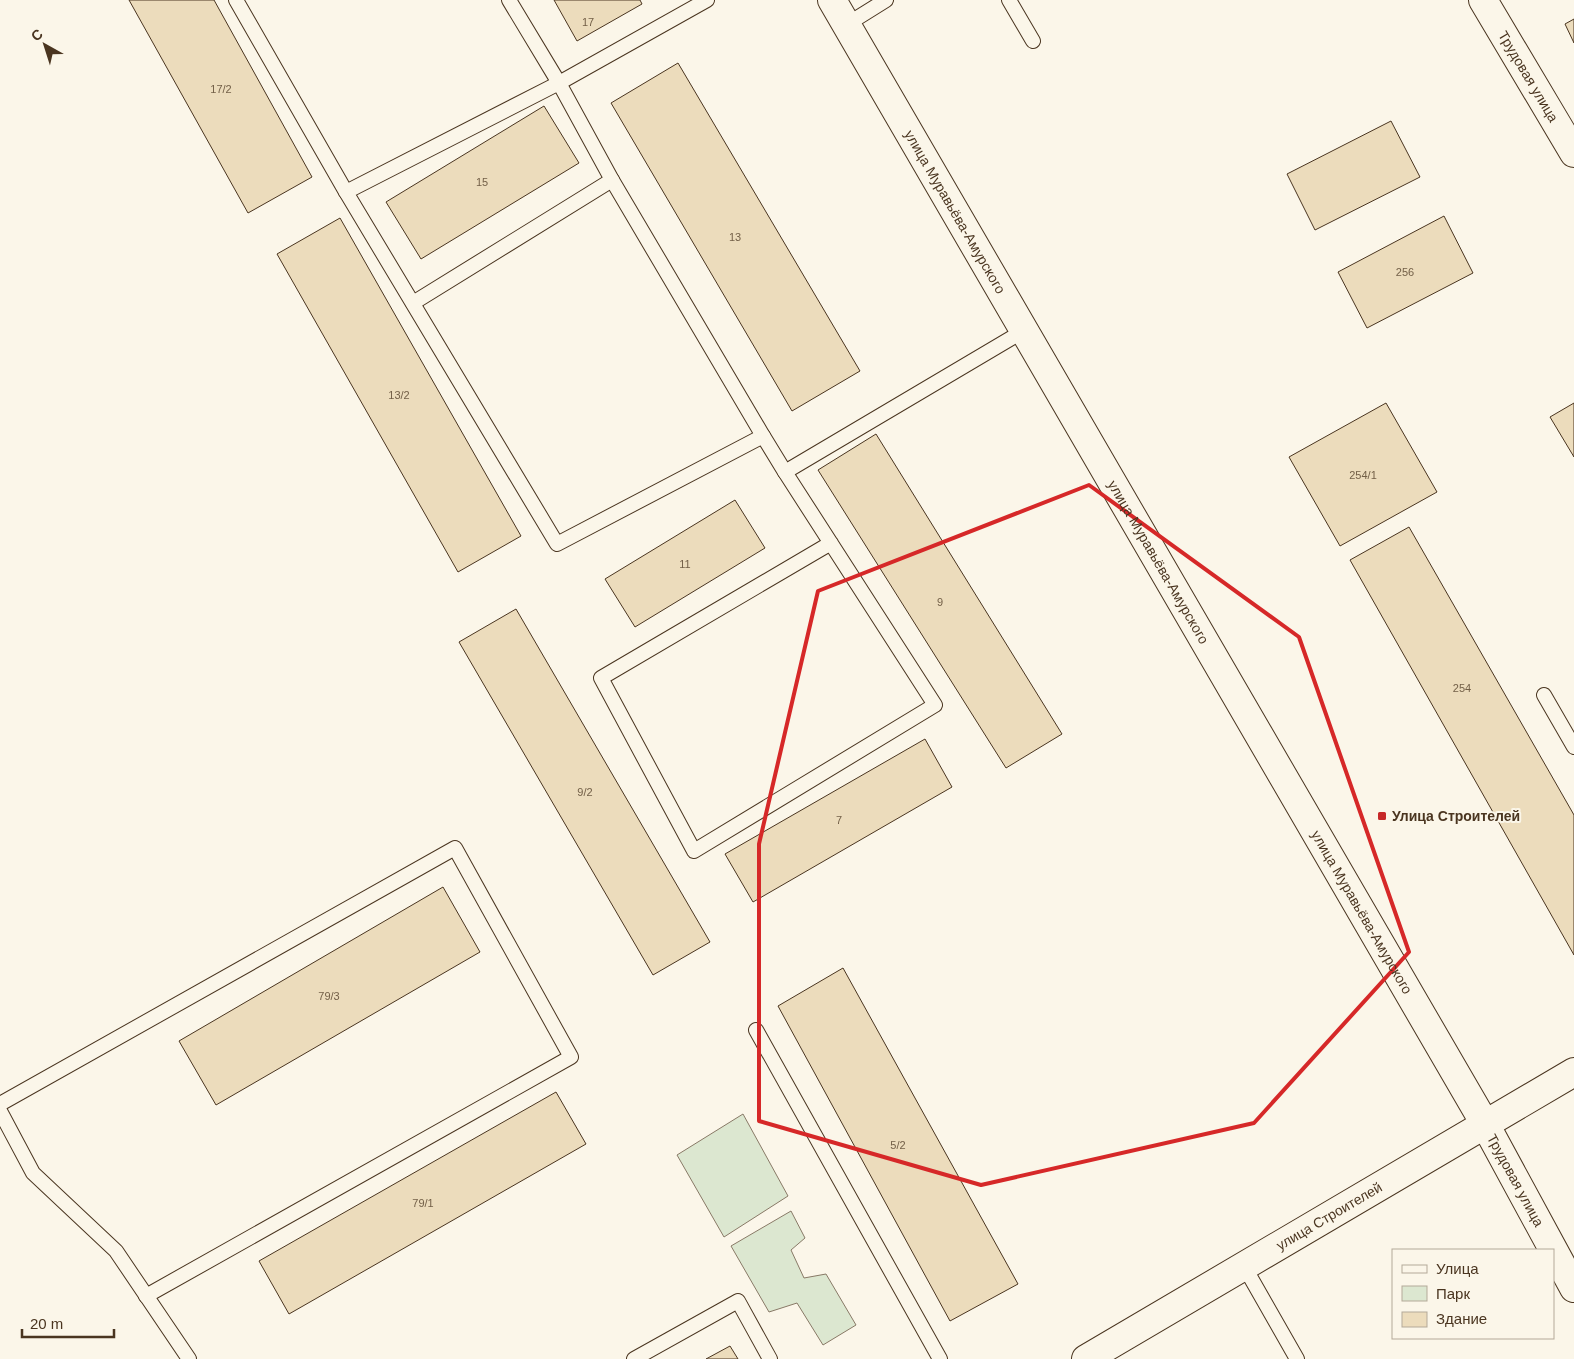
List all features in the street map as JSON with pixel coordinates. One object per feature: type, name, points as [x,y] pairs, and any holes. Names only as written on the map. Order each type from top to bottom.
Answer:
[{"type":"street","name":"улица Муравьёва-Амурского","points":[[832,0],[1484,1124]]},
{"type":"street","name":"Трудовая улица","points":[[1483,0],[1574,153]]},
{"type":"street","name":"улица Строителей","points":[[1086,1359],[1574,1072]]},
{"type":"street","name":"Трудовая улица","points":[[1484,1124],[1553,1249]]},
{"type":"street","name":"Трудовая улица","points":[[1554,1252],[1574,1288]]},
{"type":"lane","points":[[236,0],[346,192],[557,544],[762,436]]},
{"type":"lane","points":[[509,0],[559,83],[612,180],[762,436],[831,543],[935,705],[694,851],[601,678],[831,543]]},
{"type":"lane","points":[[346,192],[559,83],[707,0]]},
{"type":"lane","points":[[846,24],[886,0]]},
{"type":"lane","points":[[1009,0],[1032,41]]},
{"type":"lane","points":[[412,303],[612,180]]},
{"type":"lane","points":[[785,472],[1025,330]]},
{"type":"lane","points":[[1544,695],[1574,747]]},
{"type":"lane","points":[[0,1104],[455,848],[571,1056],[146,1296]]},
{"type":"lane","points":[[756,1030],[940,1359]]},
{"type":"lane","points":[[0,1112],[33,1173],[116,1251],[189,1359]]},
{"type":"lane","points":[[1244,1266],[1297,1359]]},
{"type":"lane","points":[[634,1359],[738,1301],[770,1359]]},
{"type":"highlighted area","points":[[1089,485],[1299,637],[1409,952],[1254,1123],[981,1185],[759,1121],[759,844],[818,591]]},
{"type":"green space","points":[[743,1114],[788,1196],[724,1237],[677,1155]]},
{"type":"green space","points":[[791,1211],[805,1238],[791,1250],[804,1278],[826,1274],[856,1325],[823,1345],[797,1303],[769,1312],[731,1246]]},
{"type":"building","points":[[129,0],[214,0],[312,177],[248,213]]},
{"type":"building","points":[[554,0],[640,0],[642,4],[577,41]]},
{"type":"building","points":[[1574,19],[1574,43],[1565,24]]},
{"type":"building","points":[[678,63],[860,371],[792,411],[611,103]]},
{"type":"building","points":[[544,106],[579,163],[421,259],[386,202]]},
{"type":"building","points":[[1391,121],[1420,177],[1315,230],[1287,174]]},
{"type":"building","points":[[1444,216],[1473,273],[1367,328],[1338,272]]},
{"type":"building","points":[[340,218],[521,536],[458,572],[277,254]]},
{"type":"building","points":[[1386,403],[1437,492],[1340,546],[1289,457]]},
{"type":"building","points":[[1574,403],[1574,457],[1550,417]]},
{"type":"building","points":[[876,434],[1062,734],[1006,768],[818,470]]},
{"type":"building","points":[[735,500],[765,548],[635,627],[605,579]]},
{"type":"building","points":[[1409,527],[1574,815],[1574,955],[1350,560]]},
{"type":"building","points":[[516,609],[710,942],[653,975],[459,642]]},
{"type":"building","points":[[925,739],[952,787],[753,902],[725,854]]},
{"type":"building","points":[[443,887],[480,952],[216,1105],[179,1041]]},
{"type":"building","points":[[843,968],[1018,1284],[950,1321],[778,1006]]},
{"type":"building","points":[[556,1092],[586,1144],[289,1314],[259,1261]]},
{"type":"building","points":[[730,1346],[738,1359],[706,1359]]},
{"type":"place","name":"Улица Строителей","points":[[1382,816]]}]
